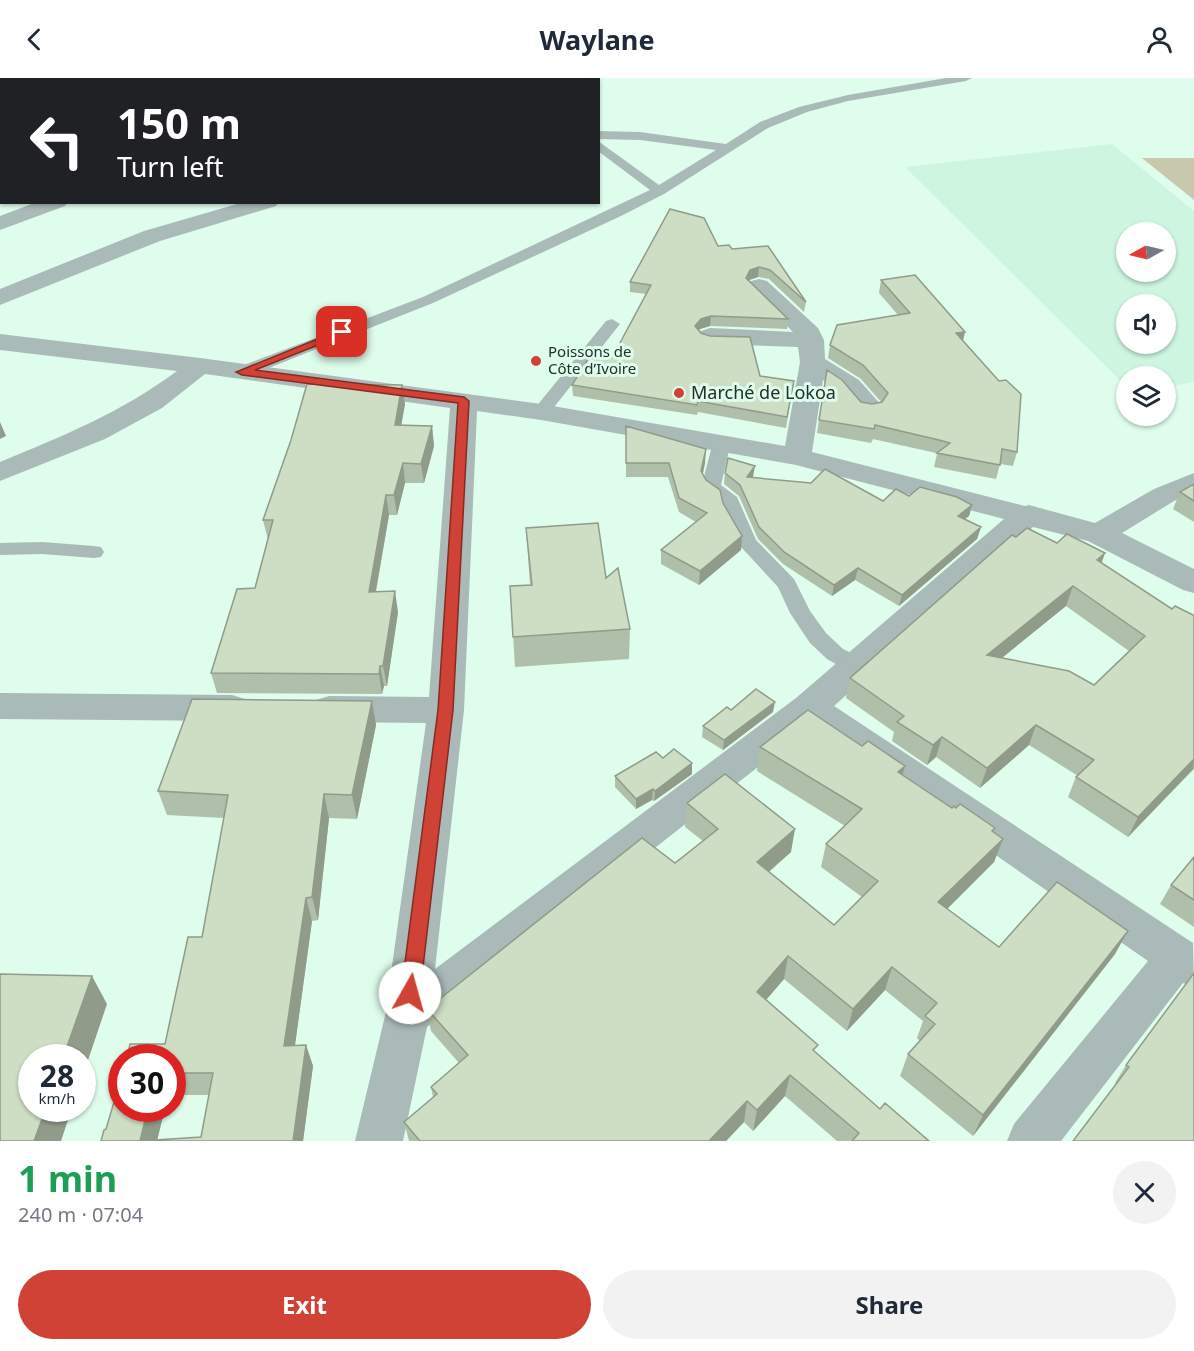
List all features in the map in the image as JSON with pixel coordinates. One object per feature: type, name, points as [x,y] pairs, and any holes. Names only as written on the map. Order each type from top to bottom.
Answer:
[{"type":"street","points":[[0,223],[52,204]]},
{"type":"street","points":[[0,298],[152,236],[262,204]]},
{"type":"street","points":[[759,286],[809,333],[812,351],[797,458]]},
{"type":"street","points":[[710,336],[812,351],[869,407]]},
{"type":"street","points":[[0,342],[200,366],[541,412],[797,458],[1029,514],[1099,534],[1194,582]]},
{"type":"street","points":[[0,472],[95,433],[152,402],[200,366]]},
{"type":"street","points":[[379,1141],[408,1016],[446,710],[464,401]]},
{"type":"street","points":[[1099,534],[1164,495],[1194,482]]},
{"type":"street","points":[[408,1016],[808,707],[858,666],[1029,514]]},
{"type":"street","points":[[0,706],[266,708]]},
{"type":"street","points":[[808,707],[1186,962],[1031,1141]]},
{"type":"street","points":[[302,709],[446,710]]},
{"type":"lane","points":[[242,372],[428,300],[616,213],[659,191],[764,125],[803,109],[848,98],[966,78]]},
{"type":"lane","points":[[600,135],[640,136],[729,148]]},
{"type":"lane","points":[[600,147],[659,191]]},
{"type":"lane","points":[[541,412],[612,324]]},
{"type":"lane","points":[[721,446],[711,484],[713,488],[730,501],[734,516],[748,543],[787,584],[801,613],[818,638],[835,654],[858,666]]},
{"type":"lane","points":[[0,549],[42,548],[94,552]]},
{"type":"shaded area","points":[[1112,144],[1194,211],[1194,382],[1176,385],[1176,366],[1116,366],[1116,376],[905,167]]},
{"type":"shaded area","points":[[1142,158],[1194,158],[1194,200]]},
{"type":"building","points":[[670,209],[704,218],[718,246],[729,245],[732,249],[768,246],[806,302],[770,270],[759,267],[750,270],[746,278],[788,319],[711,316],[701,319],[695,326],[701,333],[710,336],[750,337],[760,376],[794,381],[787,417],[698,401],[697,405],[572,385],[593,351],[614,354],[651,285],[630,282]]},
{"type":"building","points":[[915,275],[965,332],[956,333],[999,381],[1006,380],[1021,394],[1017,452],[1002,449],[1000,465],[937,453],[950,443],[939,440],[875,425],[874,429],[819,420],[827,370],[842,380],[861,402],[872,404],[882,402],[888,393],[863,365],[830,345],[837,325],[910,313],[881,280]]},
{"type":"building","points":[[307,384],[402,385],[395,425],[432,426],[421,464],[403,463],[394,495],[386,495],[369,592],[395,591],[383,666],[380,666],[379,674],[211,673],[237,589],[255,588],[273,520],[263,520],[291,440]]},
{"type":"building","points":[[626,426],[706,449],[701,471],[706,480],[720,490],[723,503],[742,536],[700,571],[661,550],[707,513],[679,498],[669,463],[626,463]]},
{"type":"building","points":[[728,458],[755,466],[747,477],[811,483],[825,469],[883,501],[896,489],[909,496],[920,487],[957,497],[972,505],[958,516],[981,527],[902,595],[858,568],[834,585],[784,552],[759,527],[740,485],[725,473]]},
{"type":"building","points":[[1194,484],[1194,501],[1180,492]]},
{"type":"building","points":[[598,523],[606,578],[618,568],[630,629],[513,637],[510,586],[532,585],[526,528]]},
{"type":"building","points":[[1027,528],[1057,543],[1067,534],[1105,553],[1097,560],[1172,609],[1175,606],[1194,615],[1194,759],[1138,817],[1076,777],[1094,760],[1036,725],[987,768],[942,737],[933,745],[897,722],[904,716],[850,678],[1012,535],[1016,537]],"holes":[[[1073,586],[1145,636],[1094,685],[1069,671],[987,655]]]},
{"type":"building","points":[[756,689],[775,702],[724,740],[703,726],[727,707],[731,710]]},
{"type":"building","points":[[192,699],[372,701],[352,795],[324,794],[312,897],[306,898],[284,1046],[306,1045],[293,1141],[140,1141],[201,1137],[213,1073],[186,1073],[186,1044],[165,1044],[188,937],[202,937],[228,795],[158,791]]},
{"type":"building","points":[[808,710],[862,746],[868,741],[905,766],[898,772],[952,808],[960,804],[995,828],[992,831],[1003,839],[938,902],[999,947],[1057,882],[1128,931],[983,1115],[908,1054],[935,1024],[925,1016],[937,1003],[892,967],[853,1009],[788,956],[757,992],[818,1045],[813,1050],[880,1109],[885,1103],[929,1141],[852,1141],[859,1133],[790,1075],[757,1110],[747,1101],[709,1141],[420,1141],[404,1122],[437,1094],[431,1087],[468,1055],[427,1009],[642,838],[675,863],[718,829],[687,803],[725,774],[795,829],[757,862],[834,925],[878,881],[826,844],[862,809],[760,747]]},
{"type":"building","points":[[674,749],[692,763],[655,791],[653,789],[636,799],[615,776],[656,752],[663,758]]},
{"type":"building","points":[[1194,857],[1194,900],[1171,885]]},
{"type":"building","points":[[1194,973],[1194,1141],[1073,1141],[1129,1067],[1126,1065]]},
{"type":"building","points":[[0,974],[92,976],[68,1044],[18,1044],[18,1122],[41,1122],[34,1141],[0,1141]]},
{"type":"building","points":[[108,1122],[145,1122],[140,1141],[101,1141]]},
{"type":"place","name":"Poissons de Côte d’Ivoire","points":[[536,361]]},
{"type":"place","name":"Marché de Lokoa","points":[[679,393]]},
{"type":"route","points":[[342,332],[242,372],[464,401],[446,710],[410,993]]}]
